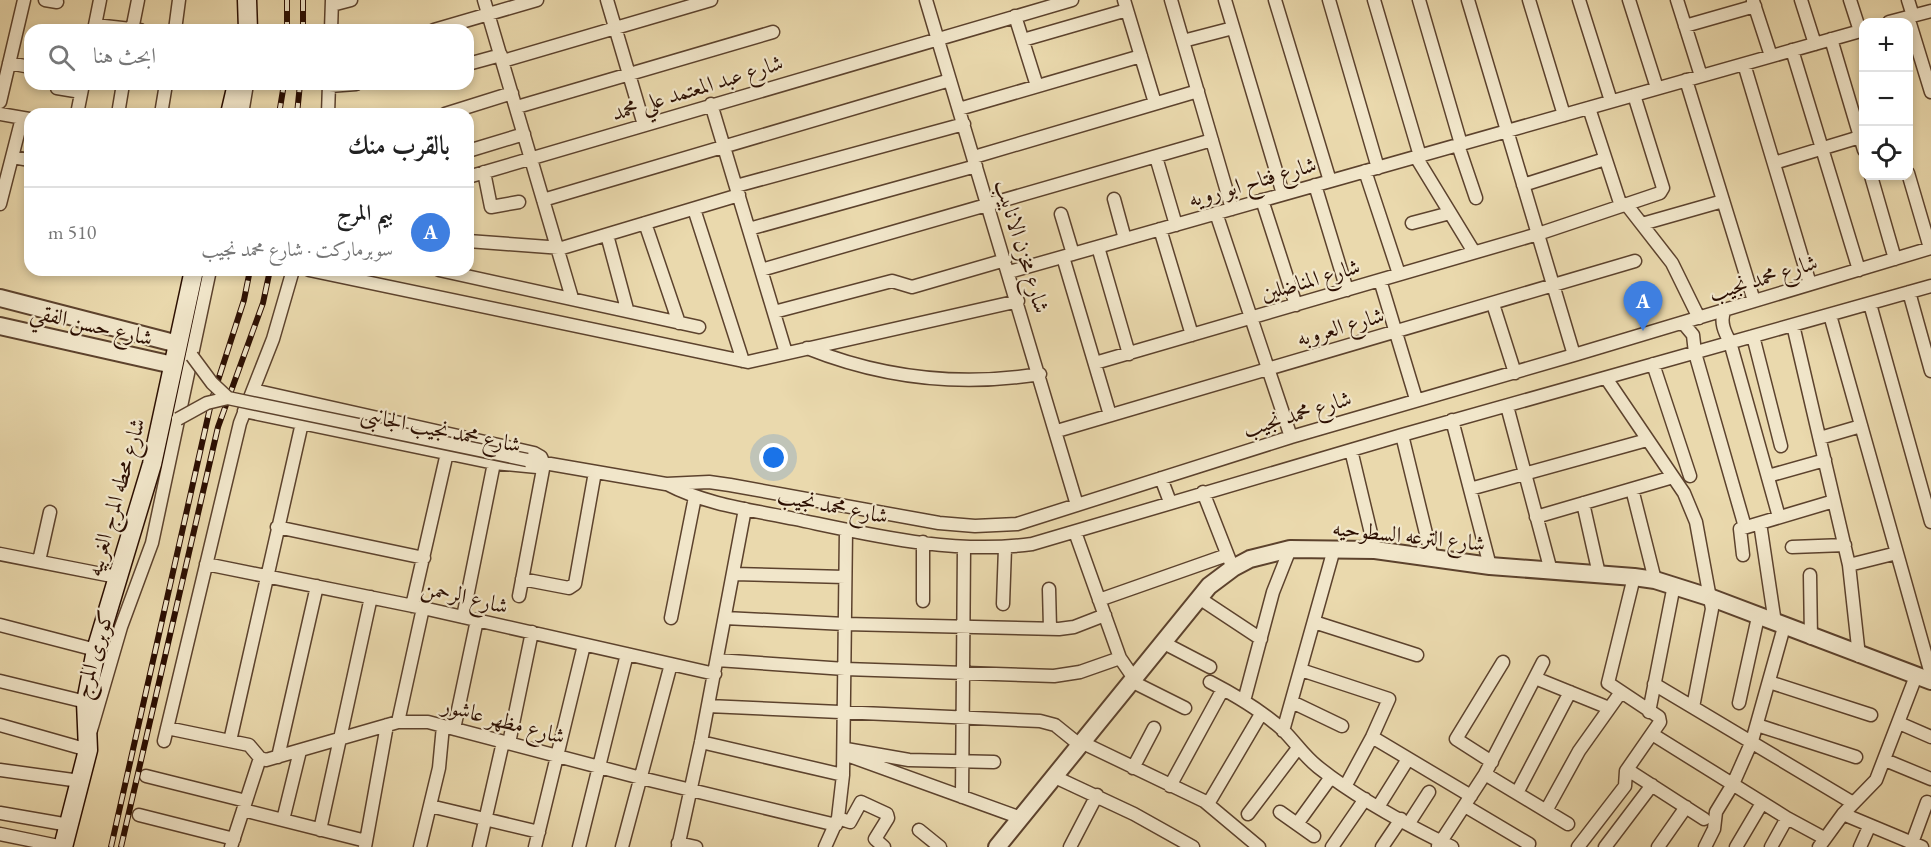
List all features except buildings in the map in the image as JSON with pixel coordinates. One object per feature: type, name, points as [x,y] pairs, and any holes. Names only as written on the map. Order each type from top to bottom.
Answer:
[{"type":"main road","points":[[248,0],[248,24]]},
{"type":"main road","points":[[231,108],[236,90]]},
{"type":"main road","name":"شارع محطه المرج الغربيه","points":[[63,847],[89,743],[86,702],[96,650],[152,464],[193,276]]},
{"type":"street","points":[[0,102],[24,0]]},
{"type":"street","points":[[95,24],[100,0]]},
{"type":"street","points":[[136,24],[138,0]]},
{"type":"street","points":[[176,24],[179,0]]},
{"type":"street","points":[[331,24],[332,2],[351,0]]},
{"type":"street","points":[[484,0],[572,298]]},
{"type":"street","points":[[456,24],[537,0]]},
{"type":"street","points":[[607,0],[644,125]]},
{"type":"street","points":[[474,63],[502,58],[711,0]]},
{"type":"street","name":"شارع مخزن الانابيب","points":[[926,0],[1040,374],[1077,505]]},
{"type":"street","name":"شارع عبد المعتمد علي محمد","points":[[474,175],[1072,0]]},
{"type":"street","points":[[1172,0],[1232,209]]},
{"type":"street","points":[[1225,0],[1283,194]]},
{"type":"street","points":[[1275,0],[1330,181]]},
{"type":"street","points":[[1329,0],[1378,168]]},
{"type":"street","points":[[1374,0],[1418,156],[1474,252]]},
{"type":"street","points":[[1419,0],[1476,198]]},
{"type":"street","points":[[1468,0],[1575,356]]},
{"type":"street","points":[[1529,0],[1564,115]]},
{"type":"street","points":[[1579,0],[1611,101]]},
{"type":"street","points":[[1629,0],[1657,88]]},
{"type":"street","points":[[1677,0],[1701,76]]},
{"type":"street","points":[[1801,0],[1815,44]]},
{"type":"street","points":[[1850,0],[1859,22]]},
{"type":"street","points":[[1908,0],[1910,16],[1931,92]]},
{"type":"street","points":[[1685,26],[1754,3],[1771,56]]},
{"type":"street","points":[[1023,40],[1125,5],[1155,103]]},
{"type":"street","points":[[1903,18],[1931,10]]},
{"type":"street","points":[[1016,16],[1037,86]]},
{"type":"street","points":[[1183,41],[1233,28]]},
{"type":"street","name":"شارع فتاح ابو رويه","points":[[1009,272],[1859,31]]},
{"type":"street","points":[[517,107],[773,32]]},
{"type":"street","points":[[1831,39],[1859,134]]},
{"type":"street","points":[[1792,50],[1859,270]]},
{"type":"street","points":[[959,109],[1141,56]]},
{"type":"street","points":[[9,63],[24,66]]},
{"type":"street","points":[[1744,63],[1810,284]]},
{"type":"street","points":[[543,200],[950,80]]},
{"type":"street","points":[[1686,80],[1754,301]]},
{"type":"street","points":[[78,108],[82,90]]},
{"type":"street","points":[[118,108],[122,90]]},
{"type":"street","points":[[162,108],[165,90]]},
{"type":"street","points":[[243,108],[246,90]]},
{"type":"street","points":[[328,108],[329,90]]},
{"type":"street","points":[[749,230],[1198,91]]},
{"type":"street","points":[[464,108],[512,93]]},
{"type":"street","name":"شارع المناضلين","points":[[1095,363],[1538,234],[1660,193],[1663,189],[1634,95]]},
{"type":"street","points":[[711,104],[786,353]]},
{"type":"street","points":[[1589,108],[1623,205],[1642,224],[1682,280],[1699,318]]},
{"type":"street","points":[[0,114],[24,119]]},
{"type":"street","points":[[0,204],[12,157],[24,124]]},
{"type":"street","points":[[474,242],[558,249],[694,209],[737,191],[964,124]]},
{"type":"street","points":[[474,149],[524,134]]},
{"type":"street","points":[[1774,163],[1859,137]]},
{"type":"street","points":[[761,270],[1212,140]]},
{"type":"street","points":[[12,157],[24,159]]},
{"type":"street","points":[[1156,157],[1176,225]]},
{"type":"street","points":[[1523,185],[1605,159]]},
{"type":"street","points":[[1365,171],[1399,274]]},
{"type":"street","points":[[484,172],[491,207],[519,202]]},
{"type":"street","points":[[1872,180],[1895,259]]},
{"type":"street","points":[[1910,180],[1931,248]]},
{"type":"street","points":[[1315,185],[1347,290]]},
{"type":"street","points":[[1114,199],[1125,239]]},
{"type":"street","points":[[1262,200],[1296,305]]},
{"type":"street","points":[[1642,224],[1723,201]]},
{"type":"street","points":[[694,209],[743,361]]},
{"type":"street","points":[[1216,213],[1291,436]]},
{"type":"street","points":[[1412,223],[1450,213]]},
{"type":"street","points":[[1061,214],[1068,255],[1110,416]]},
{"type":"street","points":[[645,223],[679,323]]},
{"type":"street","points":[[1161,229],[1192,335]]},
{"type":"street","points":[[607,235],[627,309]]},
{"type":"street","points":[[1098,247],[1129,354]]},
{"type":"street","name":"شارع محمد نجيب","points":[[228,398],[544,464],[666,484],[709,482],[730,485],[939,523],[996,526],[1017,524],[1291,436],[1575,356],[1931,248]]},
{"type":"street","points":[[774,312],[892,281],[912,287],[1005,260]]},
{"type":"street","name":"شارع العروبه","points":[[1057,431],[1635,261]]},
{"type":"street","name":"كوبرى المرج","points":[[89,743],[122,627],[152,543],[209,276]]},
{"type":"street","points":[[164,741],[244,411],[276,331],[290,276]]},
{"type":"street","points":[[338,276],[743,361],[1018,301]]},
{"type":"street","points":[[468,276],[627,309],[699,327]]},
{"type":"street","points":[[1380,280],[1416,399]]},
{"type":"street","name":"شارع محمد نجيب","points":[[666,484],[695,497],[846,530],[964,547],[1005,548],[1032,544],[1452,420],[1931,286]]},
{"type":"street","points":[[1909,292],[1931,371]]},
{"type":"street","name":"شارع حسن الفقي","points":[[0,298],[178,344]]},
{"type":"street","points":[[1493,304],[1515,373]]},
{"type":"street","points":[[1870,304],[1931,522]]},
{"type":"street","points":[[1725,310],[1722,322],[1730,342],[1779,517]]},
{"type":"street","points":[[1652,734],[1733,784],[1821,843],[1843,814],[1876,780],[1899,723],[1926,677],[1897,553],[1830,315]]},
{"type":"street","points":[[1683,323],[1693,335],[1695,353],[1745,527]]},
{"type":"street","points":[[1793,325],[1849,565],[1859,656]]},
{"type":"street","name":"شارع حسن الفقي","points":[[0,326],[173,365]]},
{"type":"street","points":[[1753,336],[1781,446]]},
{"type":"street","points":[[807,348],[857,365],[903,375],[978,381],[1040,374]]},
{"type":"street","points":[[192,356],[212,383],[228,398]]},
{"type":"street","points":[[1653,364],[1690,476]]},
{"type":"street","points":[[1606,378],[1673,477],[1693,512],[1712,598],[1712,621],[1694,707]]},
{"type":"street","name":"شارع محمد نجيب الجانبى","points":[[244,411],[494,463],[532,468],[544,464],[541,457],[534,453],[253,390]]},
{"type":"street","points":[[178,419],[207,403],[228,398]]},
{"type":"street","points":[[1507,406],[1551,570]]},
{"type":"street","points":[[1452,420],[1490,566]]},
{"type":"street","points":[[230,741],[302,423]]},
{"type":"street","points":[[1820,438],[1861,426]]},
{"type":"street","points":[[1402,435],[1432,558]]},
{"type":"street","points":[[1470,489],[1647,440]]},
{"type":"street","points":[[1351,450],[1375,550]]},
{"type":"street","points":[[146,776],[366,844],[418,607],[423,558],[447,453]]},
{"type":"street","points":[[1768,476],[1825,460]]},
{"type":"street","points":[[463,617],[494,463]]},
{"type":"street","points":[[519,596],[544,464]]},
{"type":"street","points":[[522,579],[568,588],[575,585],[595,472]]},
{"type":"street","points":[[1536,517],[1673,477]]},
{"type":"street","points":[[1161,478],[1170,502]]},
{"type":"street","points":[[1632,489],[1655,580]]},
{"type":"street","points":[[1099,600],[1230,561],[1203,492]]},
{"type":"street","points":[[671,618],[695,497]]},
{"type":"street","points":[[1743,555],[1738,531],[1834,501]]},
{"type":"street","points":[[1583,503],[1599,574]]},
{"type":"street","points":[[696,847],[678,845],[715,674],[745,509]]},
{"type":"street","points":[[39,561],[50,512]]},
{"type":"street","points":[[896,538],[899,515]]},
{"type":"street","points":[[1705,847],[1714,829],[1716,812],[1733,784],[1752,741],[1769,682],[1779,625],[1760,523]]},
{"type":"street","points":[[278,527],[423,558]]},
{"type":"street","points":[[825,847],[837,821],[843,775],[846,530]]},
{"type":"street","points":[[1075,532],[1120,657],[1132,679],[1185,708]]},
{"type":"street","points":[[923,542],[923,602]]},
{"type":"street","points":[[1792,547],[1845,546]]},
{"type":"street","points":[[962,797],[964,547]]},
{"type":"street","points":[[1003,604],[1005,548]]},
{"type":"street","points":[[1244,701],[1273,592],[1290,549]]},
{"type":"street","name":"شارع الترعه السطوحيه","points":[[998,847],[1230,561],[1250,560],[1290,549],[1375,550],[1490,566],[1655,580],[1712,598],[1859,656],[1926,677]]},
{"type":"street","points":[[1283,730],[1334,549]]},
{"type":"street","points":[[1849,565],[1897,553]]},
{"type":"street","points":[[0,554],[117,577]]},
{"type":"street","name":"شارع الرحمن","points":[[206,564],[418,607],[715,674]]},
{"type":"street","points":[[734,574],[845,577]]},
{"type":"street","points":[[1810,574],[1811,638]]},
{"type":"street","points":[[1578,847],[1626,784],[1628,770],[1660,719],[1620,693],[1608,682],[1634,577]]},
{"type":"street","points":[[1649,712],[1674,585]]},
{"type":"street","points":[[278,757],[317,586]]},
{"type":"street","points":[[1048,589],[1050,628]]},
{"type":"street","points":[[320,830],[370,597]]},
{"type":"street","points":[[1199,598],[1261,639]]},
{"type":"street","points":[[725,618],[845,624],[1050,628],[1074,627],[1105,615]]},
{"type":"street","points":[[1739,703],[1758,617]]},
{"type":"street","points":[[420,847],[448,727],[477,620]]},
{"type":"street","points":[[1314,622],[1417,655]]},
{"type":"street","points":[[0,625],[96,650]]},
{"type":"street","points":[[479,847],[532,632]]},
{"type":"street","points":[[1162,642],[1210,667]]},
{"type":"street","points":[[536,847],[584,645]]},
{"type":"street","points":[[579,847],[627,654]]},
{"type":"street","points":[[717,660],[845,669],[1066,675],[1120,657]]},
{"type":"street","points":[[1492,762],[1456,739],[1503,662]]},
{"type":"street","points":[[1439,844],[1492,762],[1543,662]]},
{"type":"street","points":[[622,847],[671,664]]},
{"type":"street","points":[[1301,670],[1385,696],[1389,703],[1346,785]]},
{"type":"street","points":[[1535,678],[1609,708]]},
{"type":"street","points":[[0,681],[86,702]]},
{"type":"street","points":[[1210,682],[1244,701],[1283,730],[1298,748],[1331,777],[1439,844],[1452,847]]},
{"type":"street","points":[[1769,682],[1870,715]]},
{"type":"street","points":[[1654,684],[1853,803]]},
{"type":"street","points":[[1170,786],[1223,689]]},
{"type":"street","points":[[1517,793],[1570,692]]},
{"type":"street","points":[[1547,809],[1579,751],[1620,693]]},
{"type":"street","points":[[1292,702],[1342,726]]},
{"type":"street","points":[[708,706],[1049,722],[1082,745],[1208,804],[1236,831],[1259,847]]},
{"type":"street","points":[[1208,804],[1261,714]]},
{"type":"street","name":"شارع مظهر عاشور","points":[[260,758],[266,760],[278,757],[393,724],[428,722],[690,790],[837,821]]},
{"type":"street","points":[[1899,723],[1931,737]]},
{"type":"street","points":[[0,725],[89,743]]},
{"type":"street","points":[[1757,725],[1856,758]]},
{"type":"street","points":[[139,815],[233,843],[245,806],[260,758],[249,745],[167,728]]},
{"type":"street","points":[[1133,768],[1155,728]]},
{"type":"street","points":[[1372,737],[1408,759],[1529,844],[1528,847]]},
{"type":"street","points":[[701,742],[843,775]]},
{"type":"street","points":[[1248,814],[1298,748]]},
{"type":"street","points":[[284,820],[300,751]]},
{"type":"street","points":[[844,751],[894,758],[994,762]]},
{"type":"street","points":[[844,751],[1021,819]]},
{"type":"street","points":[[1378,807],[1408,759]]},
{"type":"street","points":[[1885,760],[1931,779]]},
{"type":"street","points":[[0,770],[80,781]]},
{"type":"street","points":[[1628,770],[1704,819]]},
{"type":"street","points":[[1485,774],[1547,809],[1568,824]]},
{"type":"street","points":[[1056,777],[1097,795],[1193,847]]},
{"type":"street","points":[[1297,824],[1331,777]]},
{"type":"street","points":[[1605,847],[1652,785]]},
{"type":"street","points":[[1382,847],[1429,792]]},
{"type":"street","points":[[1070,847],[1097,795]]},
{"type":"street","points":[[1332,847],[1365,799]]},
{"type":"street","points":[[837,821],[850,822],[861,802],[888,815],[875,838],[884,847]]},
{"type":"street","points":[[1843,814],[1869,827],[1917,845],[1927,802]]},
{"type":"street","points":[[1736,847],[1762,803]]},
{"type":"street","points":[[430,806],[539,832]]},
{"type":"street","points":[[1658,847],[1686,807]]},
{"type":"street","points":[[1280,812],[1314,836]]},
{"type":"street","points":[[0,813],[69,825]]},
{"type":"street","points":[[1771,847],[1787,819]]},
{"type":"street","points":[[1860,847],[1869,827]]},
{"type":"street","points":[[919,830],[940,847]]},
{"type":"street","points":[[0,834],[63,847]]},
{"type":"railway","points":[[287,0],[287,24]]},
{"type":"railway","points":[[303,0],[303,24]]},
{"type":"railway","points":[[280,108],[283,90]]},
{"type":"railway","points":[[298,108],[299,90]]},
{"type":"railway","points":[[111,847],[212,399],[244,300],[249,276]]},
{"type":"railway","points":[[121,847],[218,427],[263,303],[269,276]]},
{"type":"place","name":"بيم المرج","points":[[1643,331]]}]
